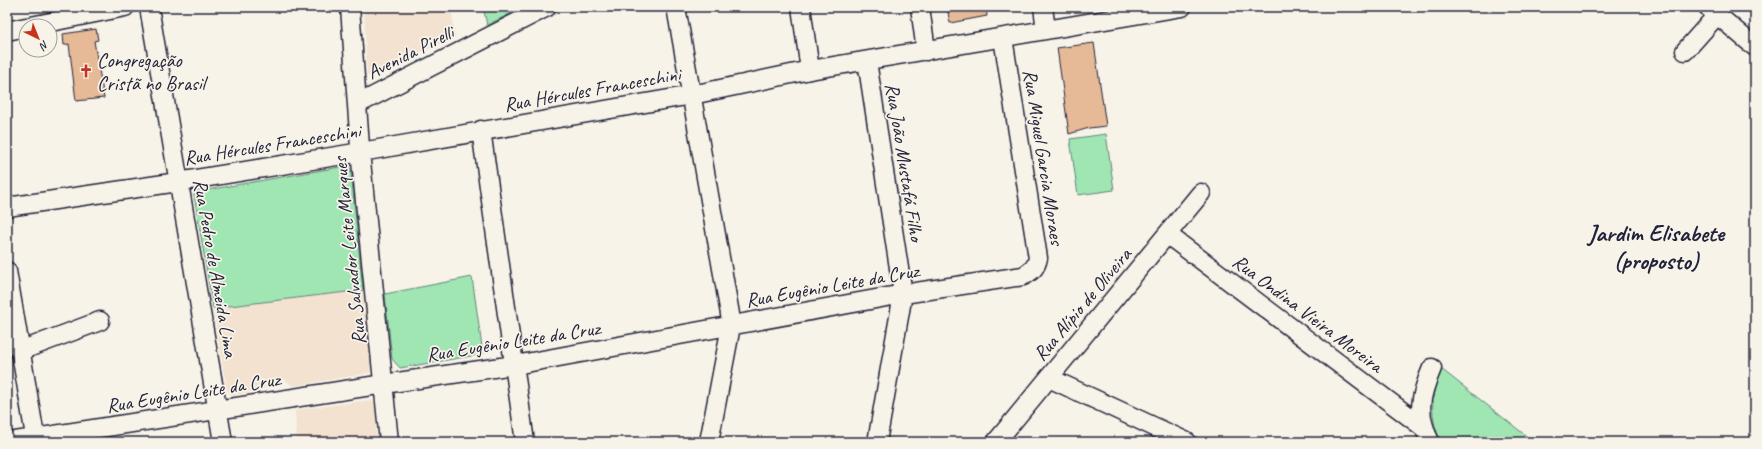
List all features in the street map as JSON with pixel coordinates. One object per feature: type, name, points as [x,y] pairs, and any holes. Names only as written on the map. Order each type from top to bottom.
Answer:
[{"type":"street","points":[[58,20],[124,7]]},
{"type":"street","name":"Rua Pedro de Almeida Lima","points":[[149,7],[223,442]]},
{"type":"street","name":"Rua Salvador Leite Marques","points":[[350,7],[361,152],[389,442]]},
{"type":"street","name":"Avenida Pirelli","points":[[358,104],[547,7]]},
{"type":"street","points":[[676,7],[731,326],[709,442]]},
{"type":"street","points":[[800,7],[810,70]]},
{"type":"street","points":[[920,7],[926,51]]},
{"type":"street","points":[[1043,7],[1046,30]]},
{"type":"street","name":"Rua Hércules Franceschini","points":[[7,207],[178,182],[361,152],[481,130],[692,95],[810,70],[1003,38],[1164,8],[1182,7]]},
{"type":"street","points":[[1685,52],[1714,10],[1755,47]]},
{"type":"street","points":[[7,31],[18,29]]},
{"type":"street","name":"Rua Miguel Garcia Moraes","points":[[1003,38],[1038,258],[1036,267],[1031,272],[1023,276]]},
{"type":"street","name":"Rua João Mustafá Filho","points":[[867,61],[903,294],[877,442]]},
{"type":"street","points":[[481,130],[524,442]]},
{"type":"street","name":"Rua Alípio de Oliveira","points":[[996,442],[1168,235],[1201,193]]},
{"type":"street","name":"Rua Ondina Vieira Moreira","points":[[1168,235],[1392,404],[1426,435]]},
{"type":"street","points":[[7,271],[35,440]]},
{"type":"street","name":"Rua Eugênio Leite da Cruz","points":[[9,442],[35,440],[384,384],[514,365],[903,294],[1023,276]]},
{"type":"street","points":[[20,351],[100,321]]},
{"type":"street","points":[[1426,435],[1421,405],[1425,386],[1432,368]]},
{"type":"street","points":[[1049,378],[1187,442]]},
{"type":"street","points":[[1392,404],[1403,402],[1413,397],[1425,386]]},
{"type":"shaded area","points":[[364,7],[451,7],[455,37],[367,76]]},
{"type":"shaded area","points":[[363,290],[372,367],[369,373],[293,386],[284,379],[269,381],[264,389],[234,395],[227,391],[213,308]]},
{"type":"shaded area","points":[[372,400],[375,407],[377,442],[297,442],[295,410]]},
{"type":"green space","points":[[483,7],[524,7],[487,25]]},
{"type":"green space","points":[[1106,134],[1114,190],[1078,195],[1070,139]]},
{"type":"green space","points":[[346,166],[350,168],[351,172],[363,290],[213,308],[194,195],[195,192]]},
{"type":"green space","points":[[472,277],[483,354],[400,368],[392,359],[385,294]]},
{"type":"green space","points":[[1440,368],[1534,442],[1442,442],[1433,415],[1433,396]]},
{"type":"building","points":[[947,7],[986,7],[987,16],[950,23]]},
{"type":"building","name":"Congregação Cristã no Brasil","points":[[96,29],[98,40],[94,41],[104,98],[76,101],[69,44],[64,45],[63,34]]},
{"type":"building","points":[[1094,43],[1106,126],[1089,128],[1069,134],[1057,48]]},
{"type":"place","name":"Congregação Cristã no Brasil","points":[[86,71]]},
{"type":"district","name":"Jardim Elisabete (proposto)","points":[[1656,247]]}]
